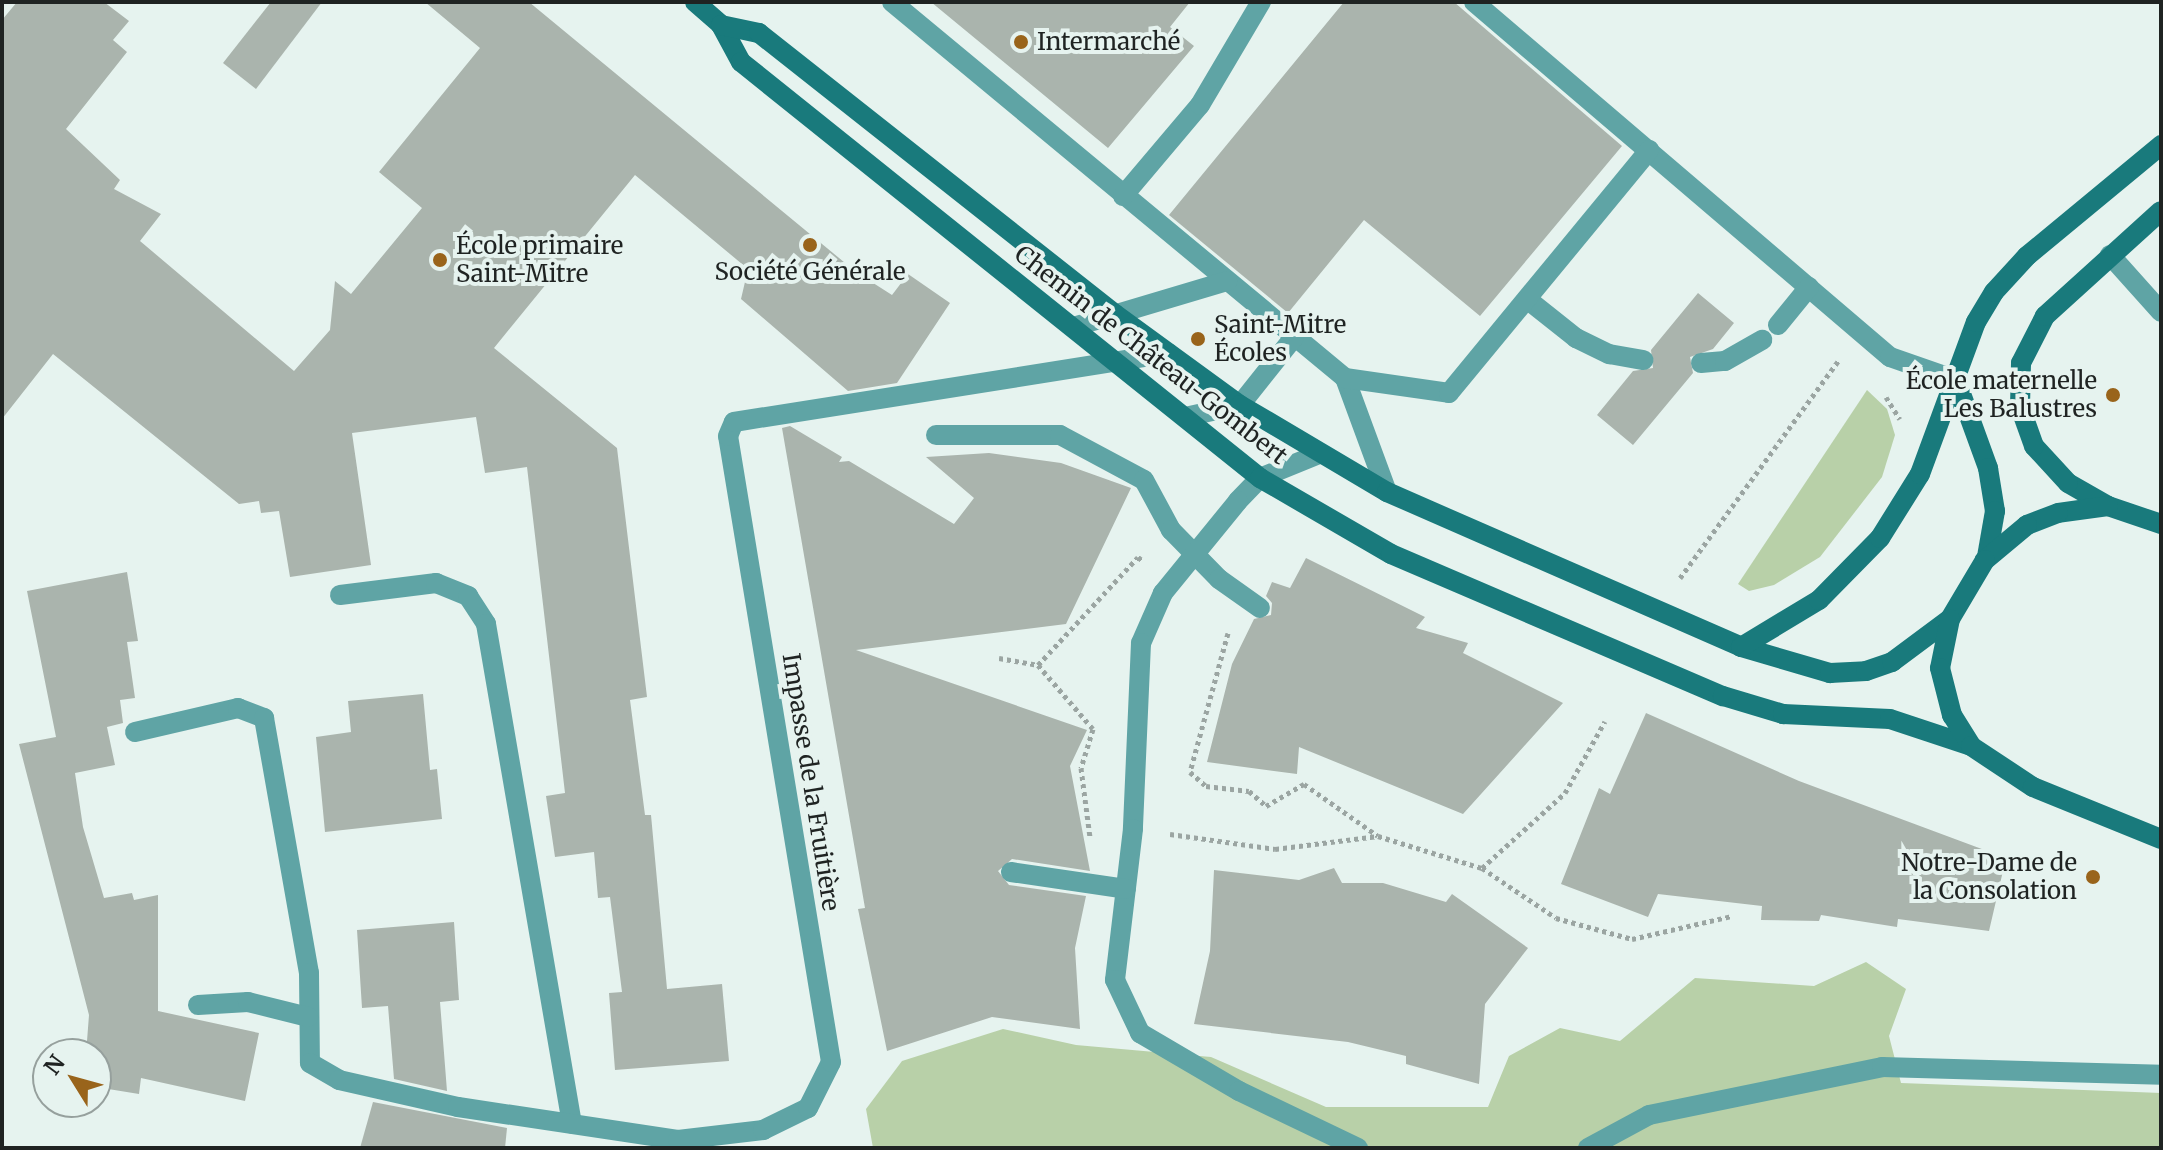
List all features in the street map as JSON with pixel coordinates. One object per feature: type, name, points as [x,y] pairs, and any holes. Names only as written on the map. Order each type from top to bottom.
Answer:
[{"type":"street","name":"Chemin de Château-Gombert","points":[[695,2],[721,25],[741,62],[1260,478],[1391,554],[1723,696],[1783,714],[1890,719],[1971,746]]},
{"type":"street","points":[[892,2],[1345,378],[1449,393],[1649,150]]},
{"type":"street","points":[[1123,196],[1200,105],[1261,2]]},
{"type":"street","points":[[1474,2],[1890,357],[1956,380]]},
{"type":"street","name":"Chemin de Château-Gombert","points":[[721,25],[759,33],[1115,314],[1240,405],[1387,492],[1741,647],[1830,673],[1866,671],[1892,662],[1950,619]]},
{"type":"street","points":[[1741,647],[1819,600],[1880,538],[1920,474],[1994,292],[2027,256],[2161,145]]},
{"type":"street","points":[[2161,211],[2045,316],[2030,339],[2018,388],[2034,446],[2068,483],[2108,506],[2161,524]]},
{"type":"street","points":[[2110,255],[2161,312]]},
{"type":"street","points":[[1073,327],[1227,281]]},
{"type":"street","points":[[1778,325],[1809,287]]},
{"type":"street","points":[[1527,299],[1576,338],[1609,354],[1643,360]]},
{"type":"street","points":[[1185,417],[1240,405],[1294,337]]},
{"type":"street","points":[[1701,363],[1725,361],[1762,340]]},
{"type":"street","name":"Impasse de la Fruitière","points":[[308,1017],[310,1063],[339,1080],[458,1107],[678,1140],[763,1130],[808,1108],[831,1062],[728,436],[734,422],[1169,353]]},
{"type":"street","points":[[1345,378],[1387,492]]},
{"type":"street","points":[[1956,380],[1988,468],[1995,511],[1985,560],[1950,619],[1940,668],[1952,715],[1971,746],[2033,787],[2161,839]]},
{"type":"street","points":[[936,435],[1060,435],[1144,480],[1171,530],[1194,554],[1260,608]]},
{"type":"street","points":[[1319,454],[1260,478],[1171,582],[1141,643],[1133,829],[1115,980],[1140,1033],[1239,1091],[1358,1148]]},
{"type":"street","points":[[1985,560],[2027,525],[2058,513],[2108,506]]},
{"type":"street","points":[[340,595],[436,583],[468,596],[486,624],[572,1124]]},
{"type":"street","points":[[135,732],[238,708],[264,718],[309,973],[308,1017],[248,1002],[198,1005]]},
{"type":"street","points":[[1011,872],[1126,889]]},
{"type":"street","points":[[1588,1148],[1649,1115],[1882,1067],[2161,1075]]},
{"type":"path","points":[[1672,589],[1841,358],[1852,366]]},
{"type":"path","points":[[1881,390],[1903,424]]},
{"type":"path","points":[[1038,665],[1138,557],[1229,629],[1190,772],[1206,786],[1249,791],[1266,806],[1304,784],[1378,836],[1482,868],[1556,918],[1632,939],[1732,916]]},
{"type":"path","points":[[999,658],[1038,665],[1093,729],[1081,768],[1090,837]]},
{"type":"path","points":[[1482,868],[1565,793],[1605,721]]},
{"type":"path","points":[[1133,829],[1275,849],[1378,836]]},
{"type":"green space","points":[[1867,390],[1887,409],[1895,435],[1882,477],[1820,557],[1774,585],[1749,591],[1738,584]]},
{"type":"green space","points":[[1866,962],[1906,989],[1889,1036],[1901,1083],[2161,1093],[2161,1148],[873,1148],[866,1109],[902,1061],[1003,1029],[1076,1045],[1211,1057],[1326,1107],[1488,1107],[1509,1056],[1560,1028],[1620,1041],[1695,978],[1814,986]]},
{"type":"building","points":[[17,2],[104,2],[129,21],[113,40],[127,52],[66,129],[120,180],[114,189],[161,214],[140,241],[294,371],[330,330],[335,281],[351,294],[422,208],[379,172],[480,48],[425,2],[529,2],[856,272],[892,295],[908,274],[950,303],[897,383],[848,391],[741,299],[748,269],[635,175],[494,348],[617,448],[647,697],[630,700],[645,815],[651,815],[667,989],[722,984],[729,1061],[615,1070],[609,993],[622,992],[610,897],[598,898],[594,852],[555,857],[546,796],[565,793],[527,467],[485,473],[476,417],[352,433],[371,565],[290,577],[279,511],[261,513],[259,501],[239,504],[53,354],[2,419],[2,20]]},
{"type":"building","points":[[271,2],[322,2],[256,89],[223,63]]},
{"type":"building","points":[[931,2],[1190,2],[1170,27],[1194,46],[1108,148]]},
{"type":"building","points":[[1344,2],[1454,2],[1622,146],[1480,316],[1364,220],[1288,313],[1169,215]]},
{"type":"building","points":[[1698,293],[1734,323],[1713,349],[1690,357],[1693,373],[1633,445],[1597,415],[1633,371],[1653,368],[1651,350]]},
{"type":"building","points":[[790,426],[842,457],[839,462],[849,461],[954,524],[974,498],[926,457],[989,453],[1061,463],[1131,488],[1066,624],[856,650],[1087,730],[1070,766],[1090,871],[1012,859],[998,871],[1009,885],[1086,896],[1075,948],[1080,1029],[992,1017],[887,1051],[858,909],[865,908],[782,428]]},
{"type":"building","points":[[1306,558],[1425,617],[1416,628],[1468,643],[1463,653],[1563,703],[1463,814],[1299,747],[1297,774],[1207,762],[1232,664],[1254,619],[1271,615],[1272,603],[1266,596],[1272,582],[1290,588]]},
{"type":"building","points":[[127,572],[138,641],[127,642],[135,698],[120,700],[123,723],[107,727],[115,765],[75,773],[83,827],[104,898],[132,893],[134,900],[158,895],[158,1011],[259,1033],[245,1101],[141,1078],[139,1094],[112,1090],[112,1038],[87,1038],[89,1015],[19,744],[56,737],[27,591]]},
{"type":"building","points":[[423,694],[430,770],[437,769],[442,819],[325,832],[316,737],[351,732],[348,701]]},
{"type":"building","points":[[1646,713],[1799,781],[2006,858],[1989,931],[1898,919],[1897,927],[1821,915],[1819,921],[1761,920],[1762,906],[1658,894],[1648,917],[1561,884],[1599,788],[1610,794]]},
{"type":"building","points":[[1334,868],[1342,883],[1383,883],[1446,902],[1452,894],[1528,948],[1485,1004],[1479,1084],[1406,1064],[1406,1056],[1348,1042],[1194,1024],[1210,951],[1214,870],[1299,880]]},
{"type":"building","points":[[454,922],[459,1000],[440,1002],[447,1091],[394,1079],[388,1006],[362,1008],[357,930]]},
{"type":"building","points":[[373,1102],[507,1128],[505,1148],[360,1148]]},
{"type":"place","name":"Intermarché","points":[[1021,42]]},
{"type":"place","name":"Société Générale","points":[[810,245]]},
{"type":"place","name":"École primaire Saint-Mitre","points":[[440,260]]},
{"type":"place","name":"Saint-Mitre Écoles","points":[[1198,339]]},
{"type":"place","name":"École maternelle Les Balustres","points":[[2113,395]]},
{"type":"place","name":"Notre-Dame de la Consolation","points":[[2093,877]]}]
